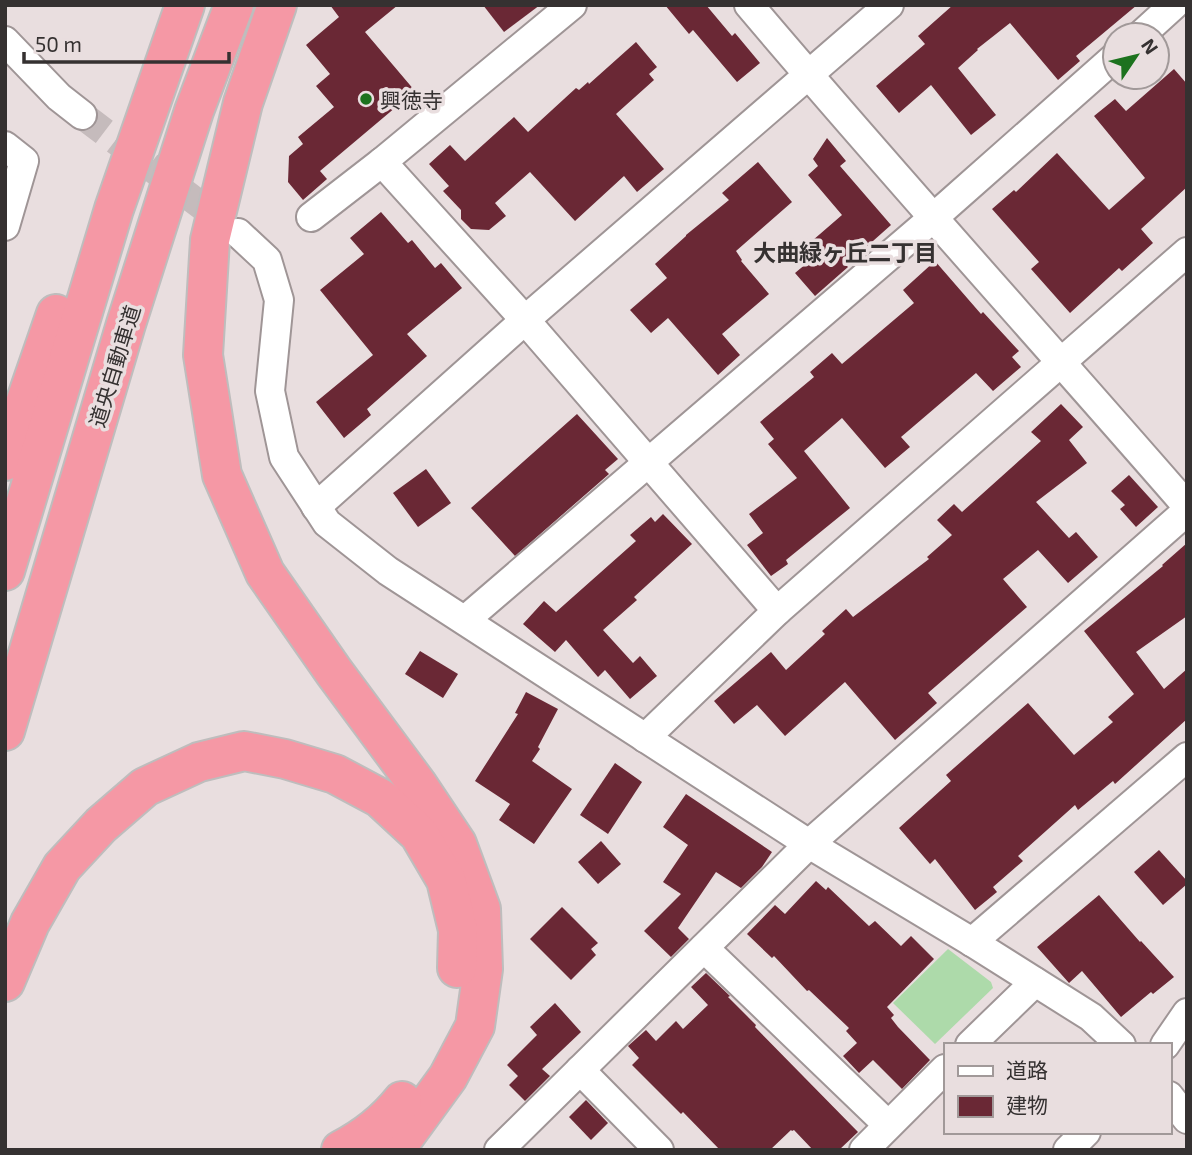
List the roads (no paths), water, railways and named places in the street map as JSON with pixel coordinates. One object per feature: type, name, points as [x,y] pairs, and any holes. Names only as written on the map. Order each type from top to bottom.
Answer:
[{"type":"highway","points":[[5,461],[160,5]]},
{"type":"highway","points":[[5,571],[114,209],[185,5]]},
{"type":"highway","name":"道央自動車道","points":[[5,732],[126,324],[194,111],[234,5]]},
{"type":"highway","points":[[277,5],[243,103],[210,240],[203,355],[222,475],[265,573],[457,844],[481,909],[483,969],[475,1026],[449,1077],[405,1136],[386,1150]]},
{"type":"highway","points":[[5,982],[30,923],[62,867],[101,825],[145,788],[199,762],[244,751],[285,759],[335,774],[380,798],[419,834],[446,880],[458,930],[457,983],[446,1029],[427,1069],[392,1114],[341,1150]]},
{"type":"street","points":[[311,217],[572,5]]},
{"type":"street","points":[[749,5],[807,75],[1187,506]]},
{"type":"street","points":[[316,507],[525,320],[888,5]]},
{"type":"street","points":[[1156,21],[1174,5]]},
{"type":"street","points":[[5,41],[59,97],[82,115]]},
{"type":"street","points":[[465,620],[933,218],[1101,69]]},
{"type":"street","points":[[5,146],[24,162],[5,226]]},
{"type":"street","points":[[382,162],[525,320],[777,611]]},
{"type":"street","points":[[238,233],[267,260],[279,300],[270,391],[284,457],[327,523],[388,571],[809,844],[1091,1017],[1119,1043]]},
{"type":"street","points":[[645,738],[777,611],[1187,252]]},
{"type":"street","points":[[499,1150],[809,844],[1187,511]]},
{"type":"street","points":[[972,942],[1187,757]]},
{"type":"street","points":[[704,948],[888,1125]]},
{"type":"street","points":[[972,1043],[1035,982]]},
{"type":"street","points":[[1167,1043],[1187,1013]]},
{"type":"street","points":[[580,1070],[659,1150]]},
{"type":"street","points":[[864,1150],[944,1070]]},
{"type":"street","points":[[1171,1099],[1187,1119]]},
{"type":"street","points":[[1069,1150],[1084,1134]]},
{"type":"tunnel","points":[[82,115],[228,226]]},
{"type":"place","name":"興徳寺","points":[[366,99]]},
{"type":"district","name":"大曲緑ヶ丘二丁目","points":[[845,252]]}]
